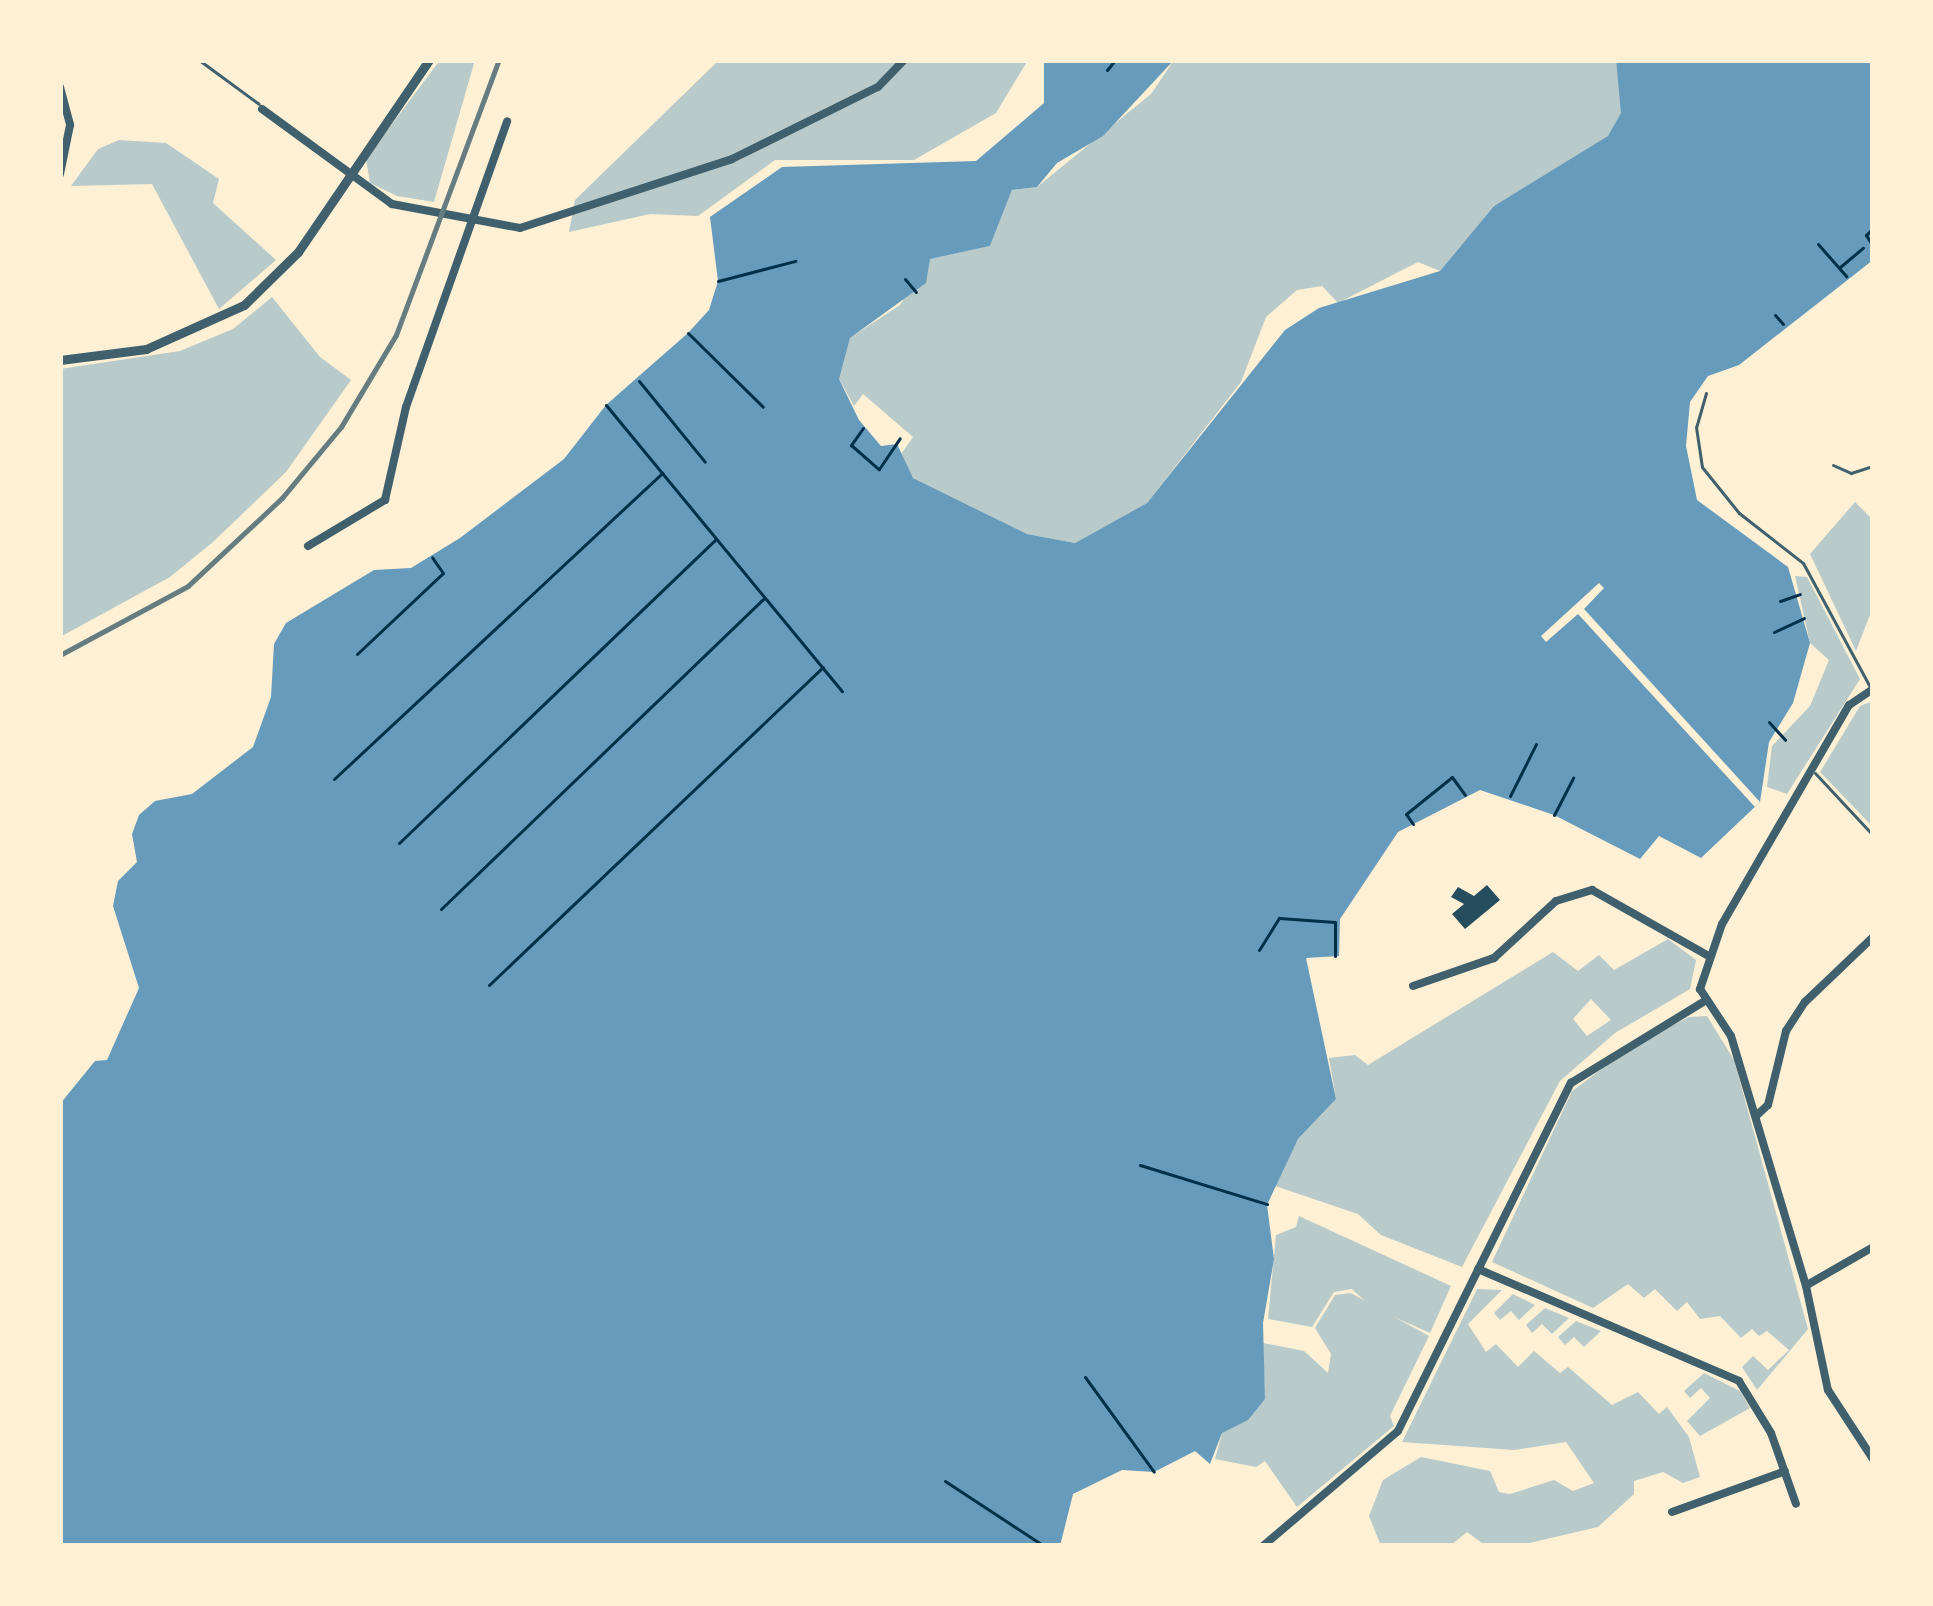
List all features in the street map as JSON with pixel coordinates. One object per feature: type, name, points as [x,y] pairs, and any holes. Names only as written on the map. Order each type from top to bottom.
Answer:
[{"type":"street","points":[[60,360],[146,349],[228,316],[285,267],[429,60]]},
{"type":"street","points":[[261,106],[348,176],[392,204],[520,228],[608,193],[694,175],[878,87],[904,60]]},
{"type":"street","points":[[60,87],[70,125],[60,174]]},
{"type":"street","points":[[308,546],[385,500],[406,407],[507,121]]},
{"type":"street","points":[[1872,689],[1849,705],[1707,955],[1703,1002],[1731,1036],[1806,1286],[1828,1390],[1873,1459]]},
{"type":"street","points":[[1413,986],[1494,958],[1556,901],[1592,890],[1707,955]]},
{"type":"street","points":[[1756,1116],[1768,1105],[1786,1031],[1805,1002],[1873,937]]},
{"type":"street","points":[[1263,1546],[1388,1446],[1571,1083],[1703,1002]]},
{"type":"street","points":[[1806,1286],[1873,1247]]},
{"type":"street","points":[[1478,1269],[1739,1381],[1785,1471],[1796,1504]]},
{"type":"street","points":[[1672,1512],[1785,1471]]},
{"type":"lane","points":[[199,60],[261,106]]},
{"type":"lane","points":[[1706,393],[1696,427],[1702,467],[1739,513],[1803,563],[1872,689]]},
{"type":"lane","points":[[1834,465],[1851,472],[1873,466]]},
{"type":"lane","points":[[1811,770],[1871,833]]},
{"type":"path","points":[[1107,70],[1115,60]]},
{"type":"path","points":[[1873,229],[1866,235],[1873,246]]},
{"type":"path","points":[[1818,244],[1846,276]]},
{"type":"path","points":[[1839,268],[1863,248]]},
{"type":"path","points":[[718,281],[795,261]]},
{"type":"path","points":[[905,279],[916,292]]},
{"type":"path","points":[[1775,315],[1783,324]]},
{"type":"path","points":[[688,333],[763,407]]},
{"type":"path","points":[[639,381],[705,463]]},
{"type":"path","points":[[606,405],[842,691]]},
{"type":"path","points":[[862,428],[850,445],[879,469],[900,438]]},
{"type":"path","points":[[334,779],[662,473]]},
{"type":"path","points":[[398,843],[716,539]]},
{"type":"path","points":[[357,654],[443,574],[432,556]]},
{"type":"path","points":[[1780,601],[1800,594]]},
{"type":"path","points":[[442,909],[764,598]]},
{"type":"path","points":[[1774,632],[1804,618]]},
{"type":"path","points":[[489,985],[823,667]]},
{"type":"path","points":[[1768,722],[1785,740]]},
{"type":"path","points":[[1510,796],[1536,744]]},
{"type":"path","points":[[1413,824],[1406,814],[1452,777],[1465,795]]},
{"type":"path","points":[[1554,815],[1574,778]]},
{"type":"path","points":[[1259,950],[1279,918],[1335,922],[1334,956]]},
{"type":"path","points":[[1140,1165],[1267,1204]]},
{"type":"path","points":[[1084,1377],[1154,1472]]},
{"type":"path","points":[[945,1481],[1043,1546]]},
{"type":"shaded area","points":[[440,60],[475,60],[434,202],[397,196],[370,183],[366,159]]},
{"type":"shaded area","points":[[719,60],[1028,60],[996,113],[914,160],[775,160],[698,216],[650,214],[569,232],[575,200]]},
{"type":"shaded area","points":[[1174,60],[1616,60],[1622,113],[1609,136],[1494,206],[1440,271],[1418,262],[1338,303],[1322,286],[1297,290],[1266,317],[1241,382],[1147,503],[1075,543],[1027,534],[913,478],[899,457],[913,437],[863,394],[854,406],[839,379],[839,357],[850,338],[900,305],[929,259],[990,246],[1012,190],[1037,187],[1151,94]]},
{"type":"shaded area","points":[[119,140],[166,143],[219,179],[213,203],[276,260],[219,309],[152,184],[71,186],[98,149]]},
{"type":"shaded area","points":[[272,297],[320,357],[351,380],[286,472],[213,542],[170,577],[60,637],[60,369],[180,351],[233,329]]},
{"type":"shaded area","points":[[1855,502],[1873,520],[1873,607],[1856,651],[1810,554]]},
{"type":"shaded area","points":[[1795,576],[1807,577],[1860,679],[1787,794],[1767,787],[1772,746],[1810,706],[1829,660],[1810,643]]},
{"type":"shaded area","points":[[1873,701],[1873,827],[1820,772],[1860,706]]},
{"type":"shaded area","points":[[1668,939],[1696,960],[1690,989],[1615,1033],[1560,1081],[1462,1267],[1381,1235],[1358,1214],[1272,1185],[1298,1139],[1336,1099],[1329,1058],[1355,1055],[1368,1065],[1553,952],[1578,971],[1599,955],[1614,970]],"holes":[[[1591,999],[1611,1020],[1587,1036],[1573,1019]]]},
{"type":"shaded area","points":[[1707,1016],[1734,1060],[1808,1329],[1757,1390],[1742,1367],[1753,1356],[1768,1370],[1789,1350],[1767,1331],[1759,1336],[1752,1329],[1741,1338],[1720,1316],[1700,1319],[1687,1302],[1677,1311],[1655,1289],[1644,1298],[1628,1284],[1593,1308],[1492,1262],[1572,1091],[1636,1044],[1689,1017]]},
{"type":"shaded area","points":[[1299,1216],[1451,1286],[1430,1333],[1370,1306],[1352,1289],[1334,1292],[1312,1327],[1268,1319],[1276,1235],[1296,1227]]},
{"type":"shaded area","points":[[1477,1289],[1502,1290],[1468,1324],[1486,1352],[1496,1344],[1518,1367],[1534,1351],[1560,1373],[1568,1367],[1612,1405],[1638,1392],[1659,1414],[1667,1407],[1689,1437],[1700,1477],[1683,1483],[1663,1472],[1634,1481],[1634,1494],[1598,1527],[1516,1546],[1486,1546],[1467,1532],[1450,1546],[1381,1546],[1369,1516],[1383,1480],[1421,1457],[1490,1471],[1499,1492],[1510,1494],[1554,1480],[1573,1491],[1594,1483],[1566,1442],[1514,1450],[1402,1442]]},
{"type":"shaded area","points":[[1351,1293],[1429,1336],[1390,1416],[1394,1426],[1297,1507],[1265,1461],[1256,1467],[1215,1459],[1222,1433],[1265,1399],[1263,1343],[1304,1351],[1328,1373],[1331,1354],[1315,1328],[1335,1295]]},
{"type":"shaded area","points":[[1513,1294],[1535,1305],[1519,1320],[1511,1311],[1500,1320],[1494,1313]]},
{"type":"shaded area","points":[[1545,1308],[1569,1318],[1552,1334],[1542,1324],[1532,1333],[1526,1325]]},
{"type":"shaded area","points":[[1576,1321],[1601,1331],[1584,1347],[1574,1337],[1565,1345],[1558,1337]]},
{"type":"shaded area","points":[[1704,1373],[1740,1391],[1750,1408],[1700,1436],[1687,1421],[1710,1398],[1701,1388],[1690,1398],[1684,1391]]},
{"type":"water","points":[[1044,60],[1174,60],[1103,136],[1057,163],[1037,187],[1012,190],[990,246],[930,259],[926,283],[850,338],[839,379],[859,420],[881,446],[897,444],[913,478],[1027,534],[1075,543],[1147,503],[1285,330],[1319,308],[1440,271],[1494,206],[1608,136],[1621,113],[1616,60],[1873,60],[1873,260],[1739,365],[1708,376],[1690,402],[1686,446],[1697,500],[1788,567],[1810,643],[1793,703],[1769,742],[1760,802],[1701,858],[1659,836],[1640,859],[1554,815],[1480,790],[1398,832],[1340,919],[1339,956],[1306,958],[1336,1099],[1298,1139],[1267,1205],[1274,1259],[1263,1323],[1265,1399],[1248,1420],[1222,1433],[1210,1464],[1195,1451],[1154,1472],[1122,1470],[1073,1494],[1060,1546],[60,1546],[60,1104],[95,1061],[107,1060],[139,988],[113,906],[118,881],[137,862],[132,834],[139,815],[155,801],[192,794],[253,747],[271,697],[274,644],[286,623],[374,570],[411,568],[460,538],[564,459],[606,405],[688,333],[709,310],[718,281],[710,217],[782,167],[976,161],[1044,103]]},
{"type":"pier","points":[[1599,583],[1604,588],[1584,609],[1760,802],[1755,807],[1578,614],[1546,642],[1541,636]]},
{"type":"building","points":[[1487,885],[1500,900],[1465,929],[1452,914],[1464,904],[1451,897],[1458,887],[1474,896]]},
{"type":"railway","points":[[60,655],[188,586],[282,498],[341,427],[396,335],[499,60]]}]
